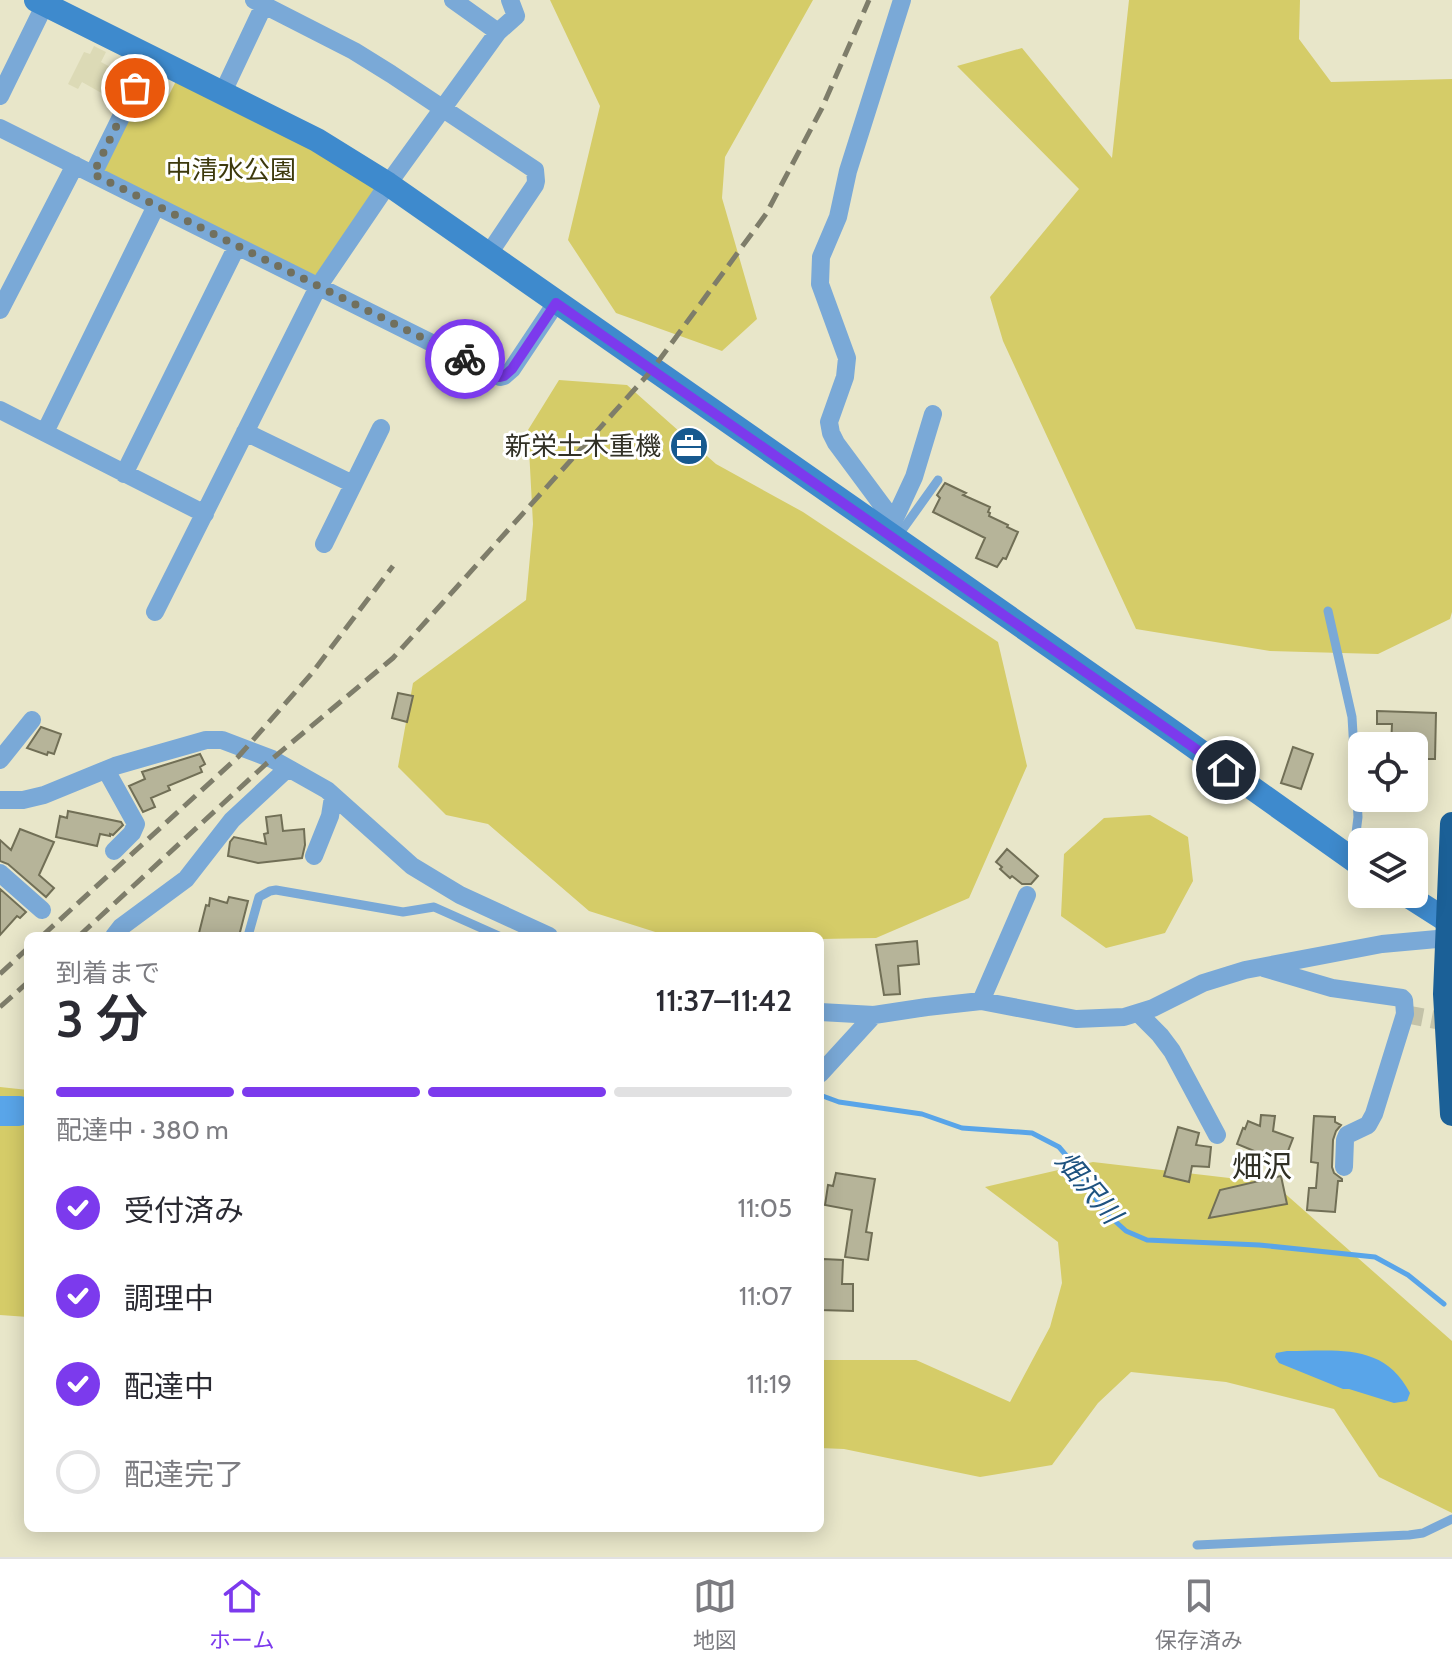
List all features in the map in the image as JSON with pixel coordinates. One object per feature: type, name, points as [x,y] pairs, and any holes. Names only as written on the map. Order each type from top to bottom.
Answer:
[{"type":"highway","points":[[1452,824],[1445,994],[1452,1114]]},
{"type":"street","points":[[453,0],[498,32]]},
{"type":"street","points":[[155,612],[318,287],[498,32],[516,16],[510,0]]},
{"type":"street","points":[[889,534],[885,509],[831,433],[829,422],[845,377],[847,358],[826,304],[819,271],[902,0]]},
{"type":"street","points":[[0,96],[43,2],[317,140],[388,184],[1348,857]]},
{"type":"street","points":[[223,92],[259,2],[354,51],[535,170],[535,185],[488,255]]},
{"type":"street","points":[[93,174],[151,56]]},
{"type":"street","points":[[0,128],[500,377],[512,369],[556,303]]},
{"type":"street","points":[[0,310],[75,165]]},
{"type":"street","points":[[45,432],[156,206]]},
{"type":"street","points":[[124,474],[237,246]]},
{"type":"street","points":[[0,410],[205,514]]},
{"type":"street","points":[[889,534],[914,477],[933,414]]},
{"type":"street","points":[[324,544],[381,428]]},
{"type":"street","points":[[245,432],[353,484]]},
{"type":"street","points":[[0,760],[32,720]]},
{"type":"street","points":[[0,800],[23,800],[44,795],[106,770],[206,740],[222,740],[272,759],[327,790],[412,866],[460,895],[540,932]]},
{"type":"street","points":[[117,932],[186,879],[232,820],[287,769]]},
{"type":"street","points":[[106,770],[136,824],[132,833],[114,851]]},
{"type":"street","points":[[314,856],[330,816],[333,797]]},
{"type":"street","points":[[0,873],[42,910]]},
{"type":"street","points":[[981,1001],[1027,895]]},
{"type":"street","points":[[1423,908],[1449,928]]},
{"type":"street","points":[[824,1012],[874,1015],[981,1001],[1076,1019],[1124,1017],[1153,1008],[1203,983],[1261,967],[1449,928]]},
{"type":"street","points":[[1261,967],[1332,988],[1404,1000],[1405,1014],[1374,1114],[1368,1125],[1347,1135],[1344,1167]]},
{"type":"street","points":[[1138,1013],[1172,1051],[1217,1135]]},
{"type":"street","points":[[824,1070],[874,1015]]},
{"type":"lane","points":[[889,534],[938,480]]},
{"type":"lane","points":[[1328,611],[1352,717],[1358,828]]},
{"type":"lane","points":[[249,932],[259,897],[276,890],[403,912],[434,907],[490,932]]},
{"type":"lane","points":[[1197,1545],[1409,1535],[1423,1533],[1452,1519]]},
{"type":"shaded area","points":[[94,46],[106,52],[101,62],[133,79],[116,109],[102,101],[105,95],[82,82],[78,89],[68,84],[84,52],[90,54]]},
{"type":"green space","points":[[550,0],[813,0],[725,157],[722,198],[757,319],[722,351],[616,313],[568,240],[600,106]]},
{"type":"green space","points":[[1129,0],[1300,0],[1299,39],[1331,82],[1452,79],[1452,612],[1450,619],[1378,654],[1270,651],[1136,629],[1003,341],[990,297],[1079,189],[957,66],[1022,48],[1112,158]]},
{"type":"green space","name":"中清水公園","points":[[181,71],[388,184],[318,287],[93,174],[135,88],[165,103]]},
{"type":"green space","points":[[559,380],[627,385],[716,464],[803,512],[998,642],[1027,766],[969,898],[876,938],[824,939],[824,932],[655,932],[589,911],[488,824],[446,815],[398,767],[413,683],[526,600],[533,524],[528,430]]},
{"type":"green space","points":[[1150,815],[1188,837],[1193,881],[1165,933],[1106,948],[1061,916],[1064,854],[1104,818]]},
{"type":"green space","points":[[0,1087],[24,1090],[24,1317],[0,1315]]},
{"type":"green space","points":[[1093,1162],[1273,1183],[1452,1341],[1452,1513],[1379,1477],[1334,1409],[1226,1382],[1131,1372],[1098,1403],[1052,1465],[980,1477],[844,1449],[824,1448],[824,1360],[916,1360],[1010,1402],[1050,1327],[1062,1283],[1058,1242],[985,1187]]},
{"type":"water","points":[[1341,1351],[1373,1357],[1399,1377],[1410,1393],[1407,1401],[1394,1403],[1343,1389],[1279,1363],[1276,1353]]},
{"type":"building","points":[[945,483],[990,507],[989,516],[1018,532],[1006,559],[1003,558],[997,567],[976,558],[985,538],[933,512],[940,498],[937,495]]},
{"type":"building","points":[[398,693],[413,696],[407,722],[392,718]]},
{"type":"building","points":[[1377,711],[1436,713],[1435,759],[1428,759],[1428,732],[1392,732],[1392,724],[1377,724]]},
{"type":"building","points":[[41,727],[61,734],[54,754],[48,752],[47,755],[27,748]]},
{"type":"building","points":[[1293,747],[1313,754],[1301,789],[1281,783]]},
{"type":"building","points":[[200,754],[205,764],[200,767],[202,772],[168,786],[170,790],[151,798],[155,807],[143,812],[129,786],[145,779],[142,772]]},
{"type":"building","points":[[68,811],[121,822],[123,825],[113,835],[100,834],[97,846],[56,837],[60,816],[67,818]]},
{"type":"building","points":[[281,815],[283,831],[304,829],[302,858],[258,863],[228,856],[234,837],[266,844],[266,817]]},
{"type":"building","points":[[20,829],[54,842],[39,875],[54,888],[46,897],[8,864],[0,861],[0,840],[11,850]]},
{"type":"building","points":[[1007,849],[1038,876],[1031,884],[1022,884],[1000,869],[1002,867],[996,862]]},
{"type":"building","points":[[0,889],[26,912],[20,918],[17,916],[0,935]]},
{"type":"building","points":[[229,897],[248,901],[240,932],[199,932],[210,898],[227,903]]},
{"type":"building","points":[[917,941],[919,964],[898,966],[900,994],[884,995],[876,945]]},
{"type":"building","points":[[1261,1115],[1275,1116],[1273,1131],[1293,1138],[1283,1164],[1263,1157],[1259,1160],[1259,1153],[1237,1144],[1248,1121],[1260,1126]]},
{"type":"building","points":[[1314,1116],[1335,1117],[1335,1122],[1341,1125],[1333,1140],[1332,1167],[1342,1179],[1338,1181],[1335,1212],[1307,1210],[1309,1188],[1316,1188],[1318,1163],[1311,1162]]},
{"type":"building","points":[[1178,1127],[1199,1133],[1196,1145],[1211,1147],[1209,1167],[1192,1166],[1189,1182],[1164,1176]]},
{"type":"building","points":[[836,1173],[875,1179],[866,1232],[872,1233],[868,1260],[845,1257],[852,1210],[825,1205],[828,1185],[833,1186]]},
{"type":"building","points":[[1281,1176],[1287,1204],[1209,1218],[1220,1190]]},
{"type":"building","points":[[824,1259],[843,1260],[842,1284],[853,1284],[853,1311],[824,1310]]},
{"type":"waterway","name":"畑沢川","points":[[824,1096],[839,1102],[922,1114],[962,1128],[1032,1133],[1059,1147],[1105,1212],[1126,1231],[1147,1240],[1259,1245],[1375,1257],[1408,1275],[1444,1304]]},
{"type":"waterway","name":"畑沢川","points":[[0,1111],[19,1111]]},
{"type":"waterway","name":"畑沢川","points":[[19,1111],[24,1111]]},
{"type":"tunnel","points":[[1405,1014],[1452,1023]]},
{"type":"railway","points":[[83,932],[266,764],[393,658],[652,370],[766,214],[822,108],[869,0]]},
{"type":"railway","points":[[46,932],[238,757],[312,673],[393,566]]},
{"type":"railway","points":[[0,974],[24,952]]},
{"type":"railway","points":[[0,1007],[24,986]]},
{"type":"way so far","points":[[135,88],[93,174],[465,359]]},
{"type":"place","name":"新栄土木重機","points":[[689,446]]},
{"type":"district","name":"畑沢","points":[[1262,1167]]},
{"type":"route","points":[[465,359],[500,377],[504,376],[512,369],[556,303],[1226,770]]}]
